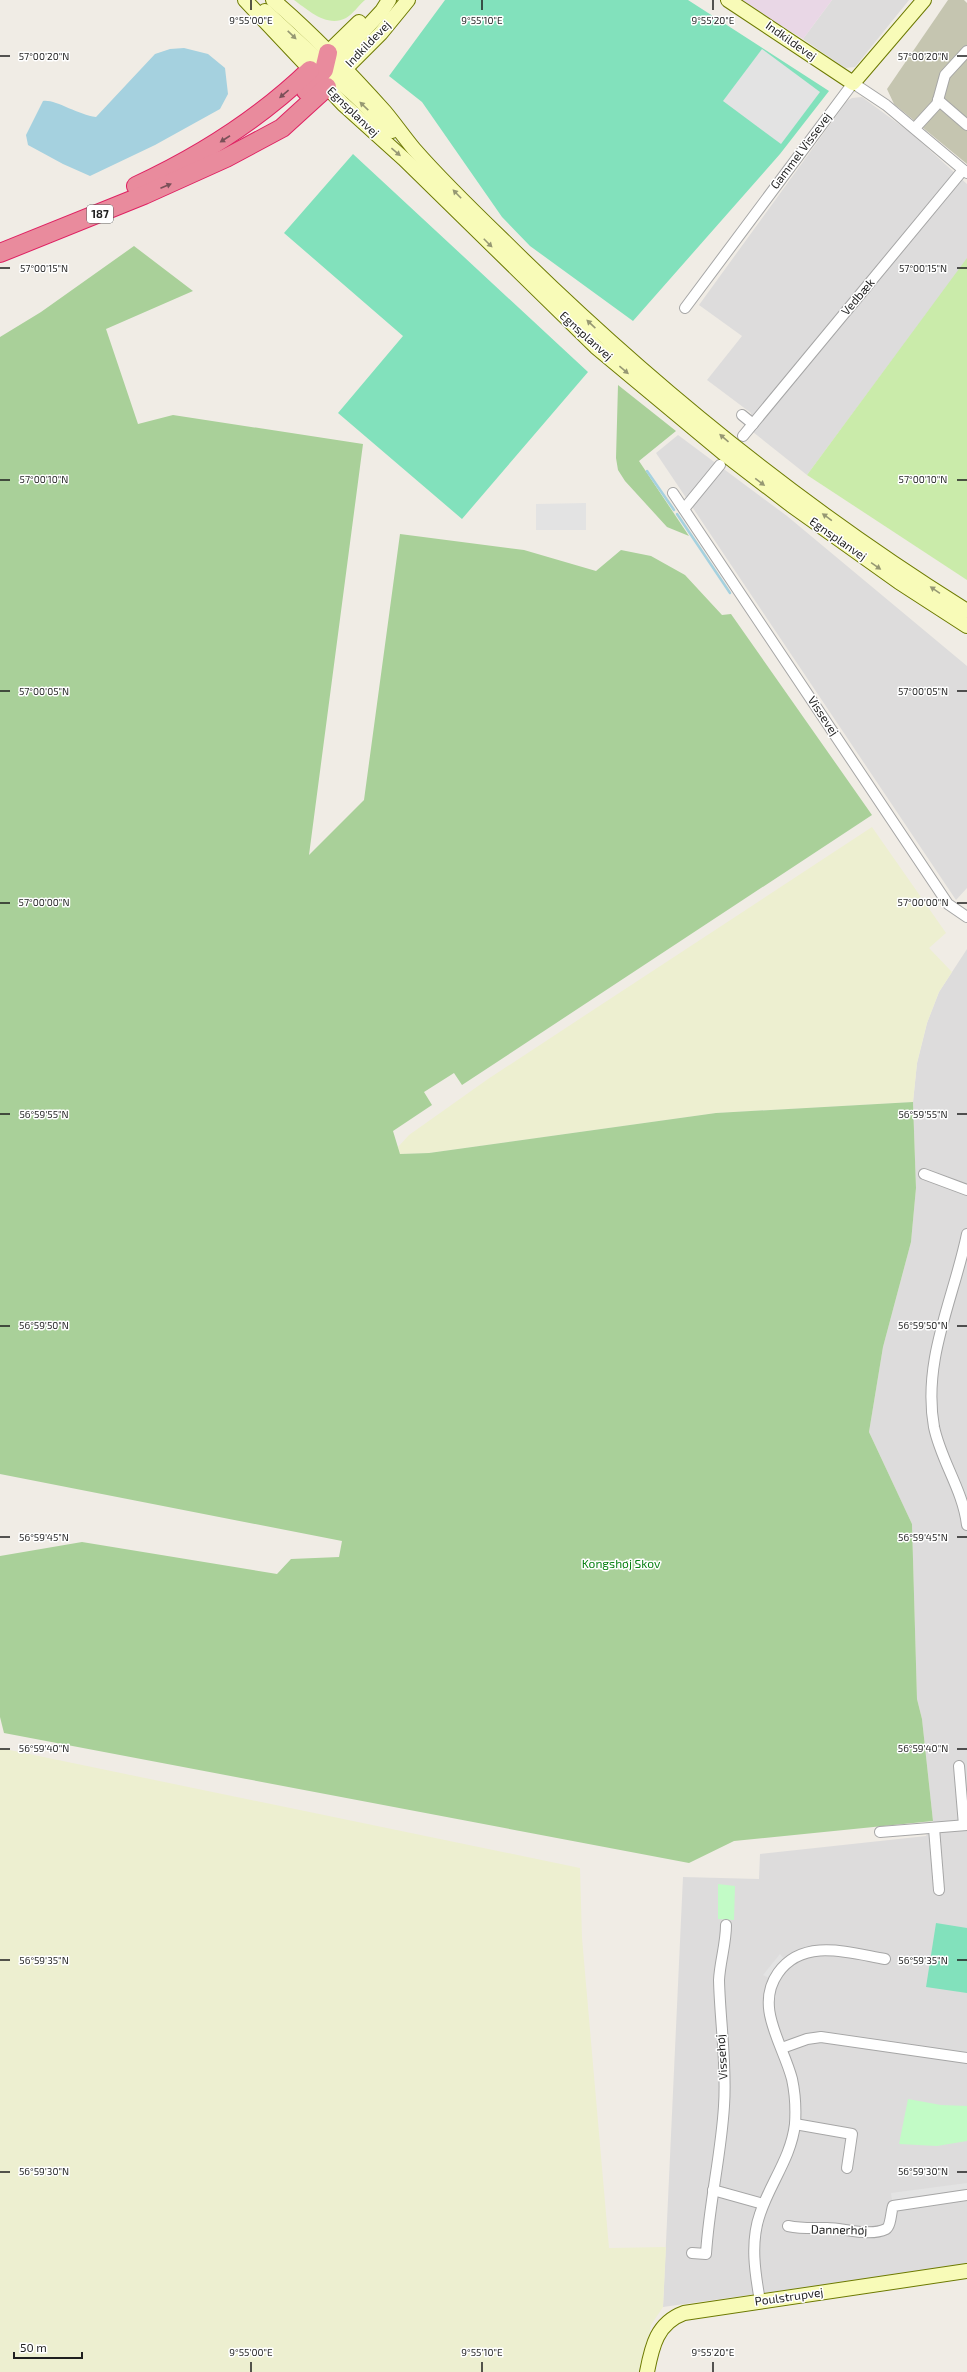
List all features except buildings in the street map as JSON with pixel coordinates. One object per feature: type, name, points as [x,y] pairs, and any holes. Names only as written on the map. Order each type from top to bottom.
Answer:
[{"type":"highway","name":"187","points":[[0,253],[110,210],[226,158],[282,128],[327,69]]},
{"type":"highway","name":"187","points":[[0,242],[137,186],[179,165],[244,126],[290,89],[327,69]]},
{"type":"main road","name":"Egnsplanvej","points":[[245,0],[327,69],[386,113],[414,149],[502,240],[607,338],[735,447],[849,532],[967,612]]},
{"type":"main road","points":[[252,0],[327,69],[382,11],[389,0]]},
{"type":"main road","name":"Egnsplanvej","points":[[273,0],[380,138],[404,159],[596,346],[727,456],[779,496],[893,578],[967,626]]},
{"type":"main road","name":"Indkildevej","points":[[327,69],[382,0]]},
{"type":"main road","name":"Indkildevej","points":[[327,69],[381,33],[408,0]]},
{"type":"main road","name":"Indkildevej","points":[[728,0],[853,83]]},
{"type":"main road","name":"Gammel Vissevej","points":[[853,83],[924,0]]},
{"type":"main road","name":"Poulstrupvej","points":[[647,2372],[655,2340],[664,2325],[670,2319],[684,2313],[967,2271]]},
{"type":"street","points":[[915,128],[931,111],[938,100],[944,75],[967,51]]},
{"type":"street","points":[[853,83],[871,94],[915,128],[965,172]]},
{"type":"street","name":"Gammel Vissevej","points":[[685,308],[853,83]]},
{"type":"street","points":[[938,100],[967,125]]},
{"type":"street","name":"Vedbæk","points":[[743,436],[965,172]]},
{"type":"street","points":[[742,415],[753,424]]},
{"type":"street","points":[[684,509],[720,465]]},
{"type":"street","name":"Vissevej","points":[[673,493],[948,904],[967,917]]},
{"type":"street","points":[[924,1174],[967,1190]]},
{"type":"street","points":[[967,1234],[938,1343],[933,1368],[932,1407],[940,1448],[958,1490],[967,1525]]},
{"type":"street","points":[[880,1832],[966,1825],[959,1766]]},
{"type":"street","points":[[934,1828],[939,1890]]},
{"type":"street","name":"Vissehøj","points":[[692,2253],[706,2254],[712,2190],[720,2146],[724,2104],[718,1980],[719,1965],[725,1944],[726,1925]]},
{"type":"street","points":[[760,2301],[754,2253],[755,2234],[764,2204],[789,2151],[795,2124],[794,2092],[782,2048],[771,2021],[768,1996],[774,1978],[791,1960],[812,1950],[822,1950],[885,1959]]},
{"type":"street","points":[[782,2048],[807,2039],[821,2037],[967,2058]]},
{"type":"street","points":[[795,2124],[852,2134],[847,2168]]},
{"type":"street","points":[[712,2190],[764,2204]]},
{"type":"street","name":"Dannerhøj","points":[[788,2226],[808,2230],[828,2228],[866,2232],[885,2229],[889,2226],[893,2206],[967,2195]]},
{"type":"shaded area","points":[[739,0],[832,0],[803,39]]},
{"type":"shaded area","points":[[832,0],[909,0],[855,67],[845,68],[803,39]]},
{"type":"shaded area","points":[[948,0],[964,0],[967,3],[967,164],[894,104],[887,89]]},
{"type":"shaded area","points":[[762,49],[820,92],[781,144],[723,101]]},
{"type":"shaded area","points":[[862,97],[911,133],[967,184],[967,259],[807,475],[753,432],[751,413],[707,380],[742,336],[699,305],[847,101],[852,98]]},
{"type":"shaded area","points":[[678,435],[787,516],[967,666],[967,888],[956,900],[656,453]]},
{"type":"shaded area","points":[[586,503],[586,530],[536,530],[536,504]]},
{"type":"shaded area","points":[[872,827],[946,933],[929,948],[952,972],[939,992],[927,1023],[917,1063],[913,1102],[716,1113],[429,1153],[400,1154],[398,1147],[409,1135],[488,1079]]},
{"type":"shaded area","points":[[967,949],[967,2265],[663,2307],[683,1877],[759,1879],[760,1854],[926,1836],[933,1821],[922,1719],[917,1699],[912,1524],[869,1432],[883,1347],[911,1242],[916,1188],[913,1102],[917,1063],[927,1023],[939,992]]},
{"type":"shaded area","points":[[0,1748],[580,1868],[582,1938],[609,2248],[666,2247],[663,2307],[651,2325],[642,2372],[0,2372]]},
{"type":"shaded area","points":[[780,1954],[784,1959],[769,1978],[763,1975]]},
{"type":"shaded area","points":[[967,2183],[967,2189],[892,2200],[891,2193]]},
{"type":"green space","points":[[294,0],[365,0],[346,18],[339,21],[332,21],[312,13]]},
{"type":"green space","points":[[445,0],[688,0],[829,91],[780,154],[633,321],[530,246],[502,217],[422,102],[389,76]]},
{"type":"green space","points":[[353,154],[588,372],[462,519],[338,413],[403,336],[284,233]]},
{"type":"green space","name":"Kongshøj Skov","points":[[134,246],[193,291],[106,329],[138,424],[173,415],[363,444],[309,855],[364,800],[400,534],[524,550],[596,571],[621,550],[651,556],[685,575],[722,615],[731,614],[872,815],[462,1085],[454,1073],[424,1092],[432,1105],[393,1131],[400,1154],[429,1153],[716,1113],[913,1102],[916,1188],[911,1242],[883,1347],[869,1432],[912,1524],[917,1699],[922,1719],[933,1821],[734,1841],[689,1863],[4,1733],[0,1717],[0,1556],[82,1542],[277,1574],[291,1559],[339,1557],[342,1541],[0,1474],[0,337],[41,312]]},
{"type":"green space","points":[[967,258],[967,580],[807,475]]},
{"type":"green space","points":[[618,385],[676,431],[639,461],[689,536],[667,527],[625,481],[618,470],[616,458]]},
{"type":"green space","points":[[718,1884],[735,1886],[734,1920],[718,1919]]},
{"type":"green space","points":[[936,1923],[967,1928],[967,1993],[926,1987]]},
{"type":"green space","points":[[908,2099],[941,2105],[967,2106],[967,2141],[937,2146],[899,2144]]},
{"type":"water","points":[[184,48],[208,54],[225,68],[228,94],[220,109],[155,145],[90,176],[63,164],[28,145],[26,135],[43,101],[54,102],[89,116],[96,117],[155,54],[170,49]]},
{"type":"waterway","points":[[647,471],[674,510]]},
{"type":"waterway","points":[[677,514],[730,593]]}]
